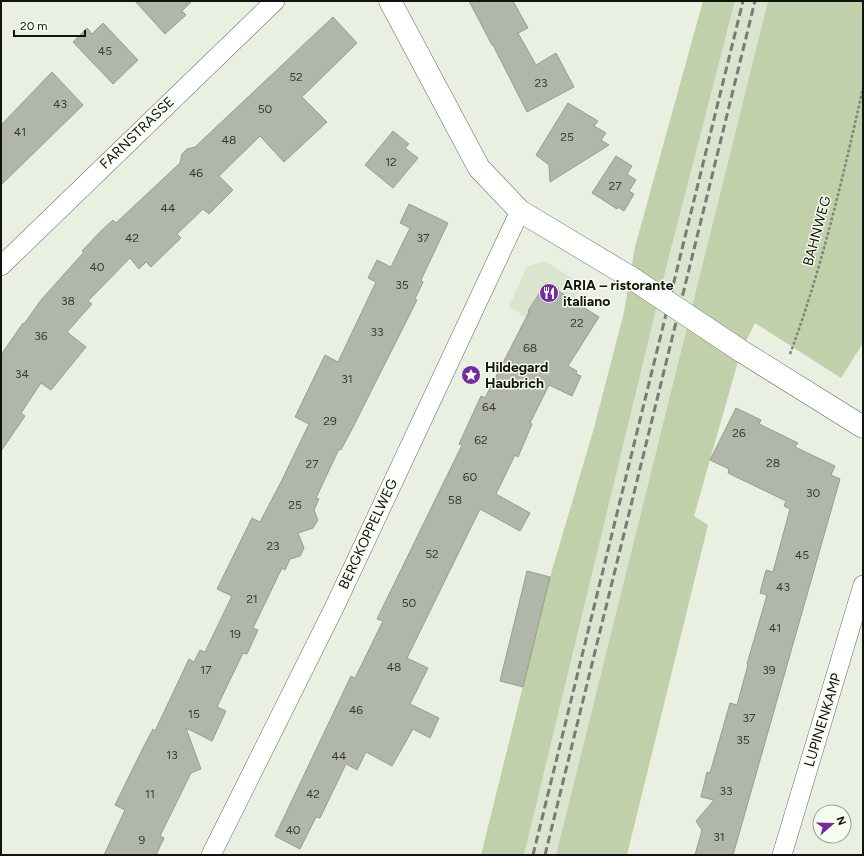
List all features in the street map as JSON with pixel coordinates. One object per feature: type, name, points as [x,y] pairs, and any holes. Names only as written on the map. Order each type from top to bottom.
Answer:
[{"type":"street","name":"FARNSTRASSE","points":[[1,266],[275,1]]},
{"type":"street","points":[[390,1],[479,168],[520,211],[630,277],[741,351],[863,428]]},
{"type":"street","name":"BERGKOPPELWEG","points":[[211,855],[335,606],[520,211]]},
{"type":"street","name":"LUPINENKAMP","points":[[782,855],[863,585]]},
{"type":"path","name":"BAHNWEG","points":[[782,377],[817,271],[863,88]]},
{"type":"shaded area","points":[[735,1],[768,1],[556,855],[524,855],[667,264]]},
{"type":"shaded area","points":[[545,261],[583,285],[551,332],[509,307],[527,266]]},
{"type":"green space","points":[[703,1],[735,1],[667,264],[524,855],[481,855],[550,577],[594,428],[624,312],[635,247]]},
{"type":"green space","points":[[768,1],[863,1],[863,343],[841,378],[755,323],[741,351],[694,516],[708,525],[627,855],[556,855]]},
{"type":"building","points":[[135,1],[192,1],[182,11],[186,15],[165,34]]},
{"type":"building","points":[[469,1],[513,1],[528,28],[518,33],[536,65],[556,53],[574,87],[527,112]]},
{"type":"building","points":[[333,17],[357,43],[302,97],[327,122],[284,162],[260,136],[219,176],[233,190],[209,214],[203,209],[177,234],[181,238],[151,267],[146,262],[139,269],[130,258],[88,301],[92,304],[67,332],[86,347],[51,390],[41,383],[21,413],[25,416],[1,451],[1,355],[23,323],[24,324],[41,300],[84,252],[82,251],[101,231],[113,220],[116,223],[180,163],[182,154],[187,149],[195,147]]},
{"type":"building","points":[[103,23],[138,60],[113,84],[73,42],[87,28],[92,34]]},
{"type":"building","points":[[52,72],[83,105],[1,185],[1,125]]},
{"type":"building","points":[[568,103],[598,121],[594,126],[606,133],[601,140],[609,145],[550,182],[549,165],[536,155]]},
{"type":"building","points":[[393,131],[409,144],[405,148],[418,158],[393,188],[365,165]]},
{"type":"building","points":[[616,156],[632,166],[627,174],[636,180],[629,191],[634,194],[624,211],[618,207],[617,209],[592,193]]},
{"type":"building","points":[[409,204],[448,223],[421,280],[423,282],[415,299],[417,300],[341,450],[339,449],[316,498],[319,499],[314,510],[318,520],[313,528],[298,533],[304,548],[300,556],[290,559],[285,570],[282,568],[253,628],[258,630],[247,654],[243,653],[217,707],[226,711],[212,741],[186,728],[201,769],[191,773],[160,836],[164,838],[156,855],[104,855],[125,810],[115,805],[142,750],[153,729],[155,731],[189,659],[194,662],[200,650],[205,652],[232,596],[217,589],[252,518],[260,522],[309,424],[295,417],[325,355],[338,362],[376,282],[368,278],[377,260],[391,267],[410,228],[400,223]]},
{"type":"building","points":[[546,283],[599,317],[568,366],[577,371],[576,374],[581,376],[572,396],[549,385],[530,423],[532,424],[518,457],[515,455],[496,494],[530,513],[520,531],[480,509],[407,658],[428,668],[410,704],[439,718],[430,738],[413,729],[392,766],[366,752],[357,770],[346,764],[320,818],[316,817],[300,849],[275,836],[351,676],[355,678],[383,621],[377,619],[462,445],[459,444],[481,396],[485,398],[529,312],[528,311]]},
{"type":"building","points":[[736,408],[761,420],[759,424],[798,443],[795,447],[835,466],[831,475],[840,479],[733,855],[695,855],[702,830],[696,821],[714,800],[701,797],[707,772],[710,773],[730,703],[737,705],[767,595],[760,593],[766,570],[773,572],[790,509],[784,506],[786,501],[728,473],[729,469],[710,460]]},
{"type":"building","points":[[527,571],[550,577],[523,687],[500,681]]},
{"type":"railway","points":[[533,855],[743,1]]},
{"type":"railway","points":[[545,855],[755,1]]},
{"type":"place","name":"ARIA – ristorante italiano","points":[[549,293]]},
{"type":"place","name":"Hildegard Haubrich","points":[[471,375]]}]
